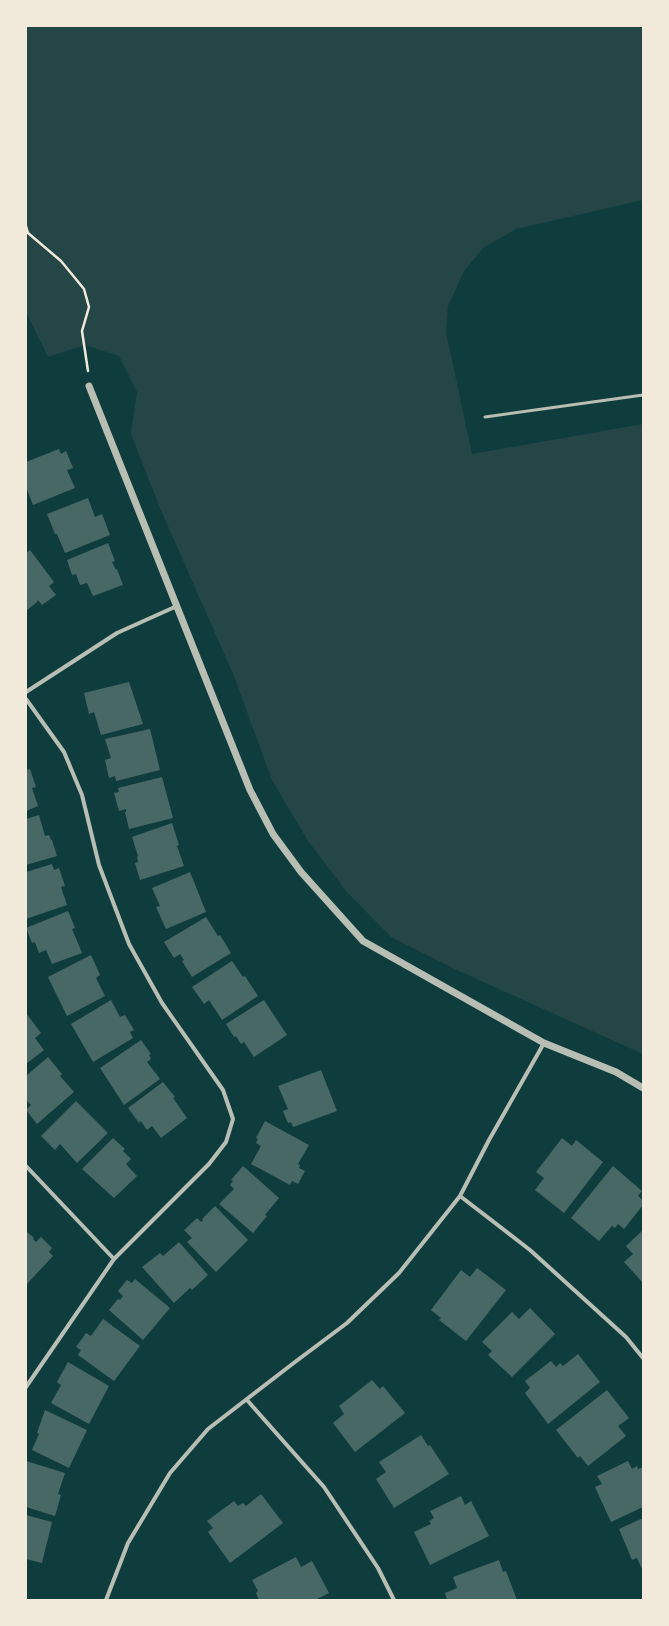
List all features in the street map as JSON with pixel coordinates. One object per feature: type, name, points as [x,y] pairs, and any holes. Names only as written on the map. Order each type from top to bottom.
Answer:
[{"type":"street","points":[[90,386],[250,790],[273,834],[301,872],[363,941],[544,1043],[616,1072],[643,1088]]},
{"type":"street","points":[[26,692],[117,633],[177,606]]},
{"type":"street","points":[[26,699],[64,752],[82,795],[99,866],[129,944],[162,1003],[223,1090],[233,1119],[226,1142],[209,1164],[114,1259],[26,1387]]},
{"type":"street","points":[[106,1600],[128,1543],[170,1472],[208,1429],[294,1362],[347,1324],[400,1273],[460,1196],[489,1140],[544,1043]]},
{"type":"street","points":[[26,1166],[114,1259]]},
{"type":"street","points":[[460,1196],[536,1256],[626,1337],[643,1358]]},
{"type":"street","points":[[247,1400],[324,1487],[378,1568],[394,1600]]},
{"type":"lane","points":[[484,417],[643,395]]},
{"type":"path","points":[[26,226],[28,233],[61,261],[84,289],[89,307],[82,331],[90,386]]},
{"type":"shaded area","points":[[26,26],[643,26],[643,200],[516,229],[483,248],[464,271],[448,306],[446,332],[472,454],[643,424],[643,1054],[459,971],[391,937],[346,891],[308,841],[272,780],[234,676],[160,508],[131,434],[137,392],[119,356],[85,345],[48,357],[26,312]]},
{"type":"building","points":[[59,449],[61,454],[66,451],[73,468],[67,470],[75,488],[33,505],[26,487],[26,462]]},
{"type":"building","points":[[88,498],[95,517],[102,514],[110,535],[65,553],[47,514]]},
{"type":"building","points":[[108,543],[115,561],[112,562],[116,570],[117,569],[123,585],[93,596],[87,583],[80,585],[76,574],[72,575],[67,560]]},
{"type":"building","points":[[30,550],[54,582],[49,586],[56,595],[42,605],[38,600],[26,611],[26,553]]},
{"type":"building","points":[[129,682],[143,724],[101,735],[94,712],[89,714],[84,693]]},
{"type":"building","points":[[150,729],[160,770],[116,781],[115,776],[109,778],[105,760],[111,758],[105,739]]},
{"type":"building","points":[[30,769],[36,787],[32,788],[38,806],[26,811],[26,770]]},
{"type":"building","points":[[162,777],[173,818],[129,829],[125,812],[126,809],[119,811],[114,793],[119,792],[118,788]]},
{"type":"building","points":[[39,815],[45,836],[49,835],[52,840],[57,856],[26,865],[26,819]]},
{"type":"building","points":[[172,823],[179,845],[177,846],[184,866],[140,880],[135,863],[138,862],[138,856],[132,837]]},
{"type":"building","points":[[52,864],[54,870],[59,868],[65,886],[61,887],[67,905],[26,919],[26,872]]},
{"type":"building","points":[[190,872],[206,912],[166,929],[156,907],[160,906],[152,888]]},
{"type":"building","points":[[68,911],[75,928],[72,929],[82,953],[52,964],[46,950],[39,953],[35,942],[32,943],[26,928]]},
{"type":"building","points":[[206,917],[218,936],[220,935],[231,953],[192,977],[182,961],[184,960],[180,954],[174,958],[164,942]]},
{"type":"building","points":[[91,955],[100,975],[96,978],[105,996],[67,1016],[48,977]]},
{"type":"building","points":[[232,961],[243,977],[245,976],[258,996],[222,1020],[209,1000],[204,1004],[192,987]]},
{"type":"building","points":[[111,1000],[120,1017],[125,1015],[134,1030],[130,1032],[133,1038],[93,1062],[71,1024]]},
{"type":"building","points":[[264,1000],[287,1035],[254,1057],[244,1042],[241,1044],[236,1036],[234,1037],[226,1024]]},
{"type":"building","points":[[26,1013],[41,1033],[35,1038],[44,1050],[26,1064]]},
{"type":"building","points":[[141,1040],[151,1054],[149,1055],[151,1059],[147,1062],[160,1079],[124,1105],[100,1068]]},
{"type":"building","points":[[48,1057],[62,1074],[60,1076],[74,1092],[37,1124],[26,1110],[31,1105],[26,1100],[26,1076]]},
{"type":"building","points":[[321,1070],[337,1111],[293,1127],[291,1122],[288,1123],[283,1111],[288,1109],[278,1086]]},
{"type":"building","points":[[163,1082],[175,1097],[173,1098],[187,1118],[161,1138],[152,1126],[147,1130],[141,1121],[139,1123],[128,1108]]},
{"type":"building","points":[[76,1101],[108,1133],[77,1163],[60,1144],[55,1150],[41,1136]]},
{"type":"building","points":[[265,1121],[309,1145],[298,1164],[300,1165],[299,1168],[305,1171],[298,1184],[292,1181],[290,1185],[251,1164],[261,1146],[256,1143],[258,1139],[256,1138]]},
{"type":"building","points":[[113,1138],[125,1149],[123,1151],[131,1159],[126,1164],[137,1176],[114,1198],[82,1169]]},
{"type":"building","points":[[562,1138],[572,1146],[576,1140],[603,1162],[564,1213],[535,1190],[544,1178],[536,1172]]},
{"type":"building","points":[[243,1166],[279,1198],[253,1233],[219,1204],[234,1189],[230,1185],[233,1181],[231,1180]]},
{"type":"building","points":[[613,1166],[642,1191],[638,1196],[643,1200],[643,1205],[624,1229],[618,1224],[615,1228],[612,1226],[599,1241],[571,1218]]},
{"type":"building","points":[[215,1206],[248,1240],[216,1272],[187,1242],[192,1238],[184,1230],[197,1218],[201,1222],[203,1220],[202,1219]]},
{"type":"building","points":[[643,1230],[643,1283],[624,1262],[633,1254],[626,1246]]},
{"type":"building","points":[[26,1231],[34,1238],[33,1239],[36,1242],[41,1237],[52,1248],[49,1252],[53,1256],[26,1285]]},
{"type":"building","points":[[179,1242],[208,1275],[192,1290],[190,1288],[174,1303],[142,1267],[160,1253],[163,1256]]},
{"type":"building","points":[[477,1268],[506,1290],[466,1341],[439,1320],[441,1318],[431,1310],[461,1270],[470,1277]]},
{"type":"building","points":[[135,1279],[170,1308],[143,1340],[109,1310],[118,1299],[120,1300],[123,1296],[118,1291],[127,1280],[132,1283]]},
{"type":"building","points":[[530,1308],[555,1334],[512,1377],[488,1355],[492,1351],[482,1342],[512,1312],[519,1319]]},
{"type":"building","points":[[103,1319],[140,1346],[114,1381],[78,1355],[81,1350],[76,1347],[86,1333],[91,1336]]},
{"type":"building","points":[[578,1354],[600,1382],[548,1424],[525,1393],[530,1388],[525,1381],[551,1361],[556,1367],[560,1363],[563,1366]]},
{"type":"building","points":[[68,1362],[109,1386],[89,1424],[51,1403],[61,1385],[57,1382]]},
{"type":"building","points":[[372,1380],[380,1389],[383,1386],[405,1413],[355,1452],[333,1423],[344,1414],[339,1406]]},
{"type":"building","points":[[607,1390],[629,1418],[618,1426],[626,1436],[588,1466],[580,1456],[578,1458],[556,1430]]},
{"type":"building","points":[[45,1410],[87,1430],[69,1468],[32,1450],[39,1434],[37,1433]]},
{"type":"building","points":[[421,1435],[428,1446],[430,1445],[449,1474],[394,1508],[376,1479],[386,1472],[379,1462]]},
{"type":"building","points":[[26,1461],[65,1473],[58,1494],[61,1495],[55,1516],[26,1507]]},
{"type":"building","points":[[628,1461],[632,1469],[637,1466],[638,1469],[643,1467],[643,1507],[611,1522],[595,1487],[602,1484],[597,1476]]},
{"type":"building","points":[[261,1494],[283,1523],[230,1563],[208,1532],[213,1528],[207,1521],[234,1501],[238,1506],[243,1503],[246,1506]]},
{"type":"building","points":[[461,1496],[465,1505],[471,1501],[489,1536],[430,1565],[414,1532],[431,1524],[429,1521],[434,1518],[430,1511]]},
{"type":"building","points":[[26,1515],[52,1522],[42,1563],[26,1559]]},
{"type":"building","points":[[643,1518],[643,1571],[637,1558],[632,1560],[619,1529]]},
{"type":"building","points":[[296,1557],[301,1567],[312,1561],[329,1593],[315,1600],[259,1600],[256,1593],[258,1591],[252,1580]]},
{"type":"building","points":[[499,1560],[503,1572],[506,1571],[517,1600],[447,1600],[445,1593],[457,1588],[453,1577]]}]
